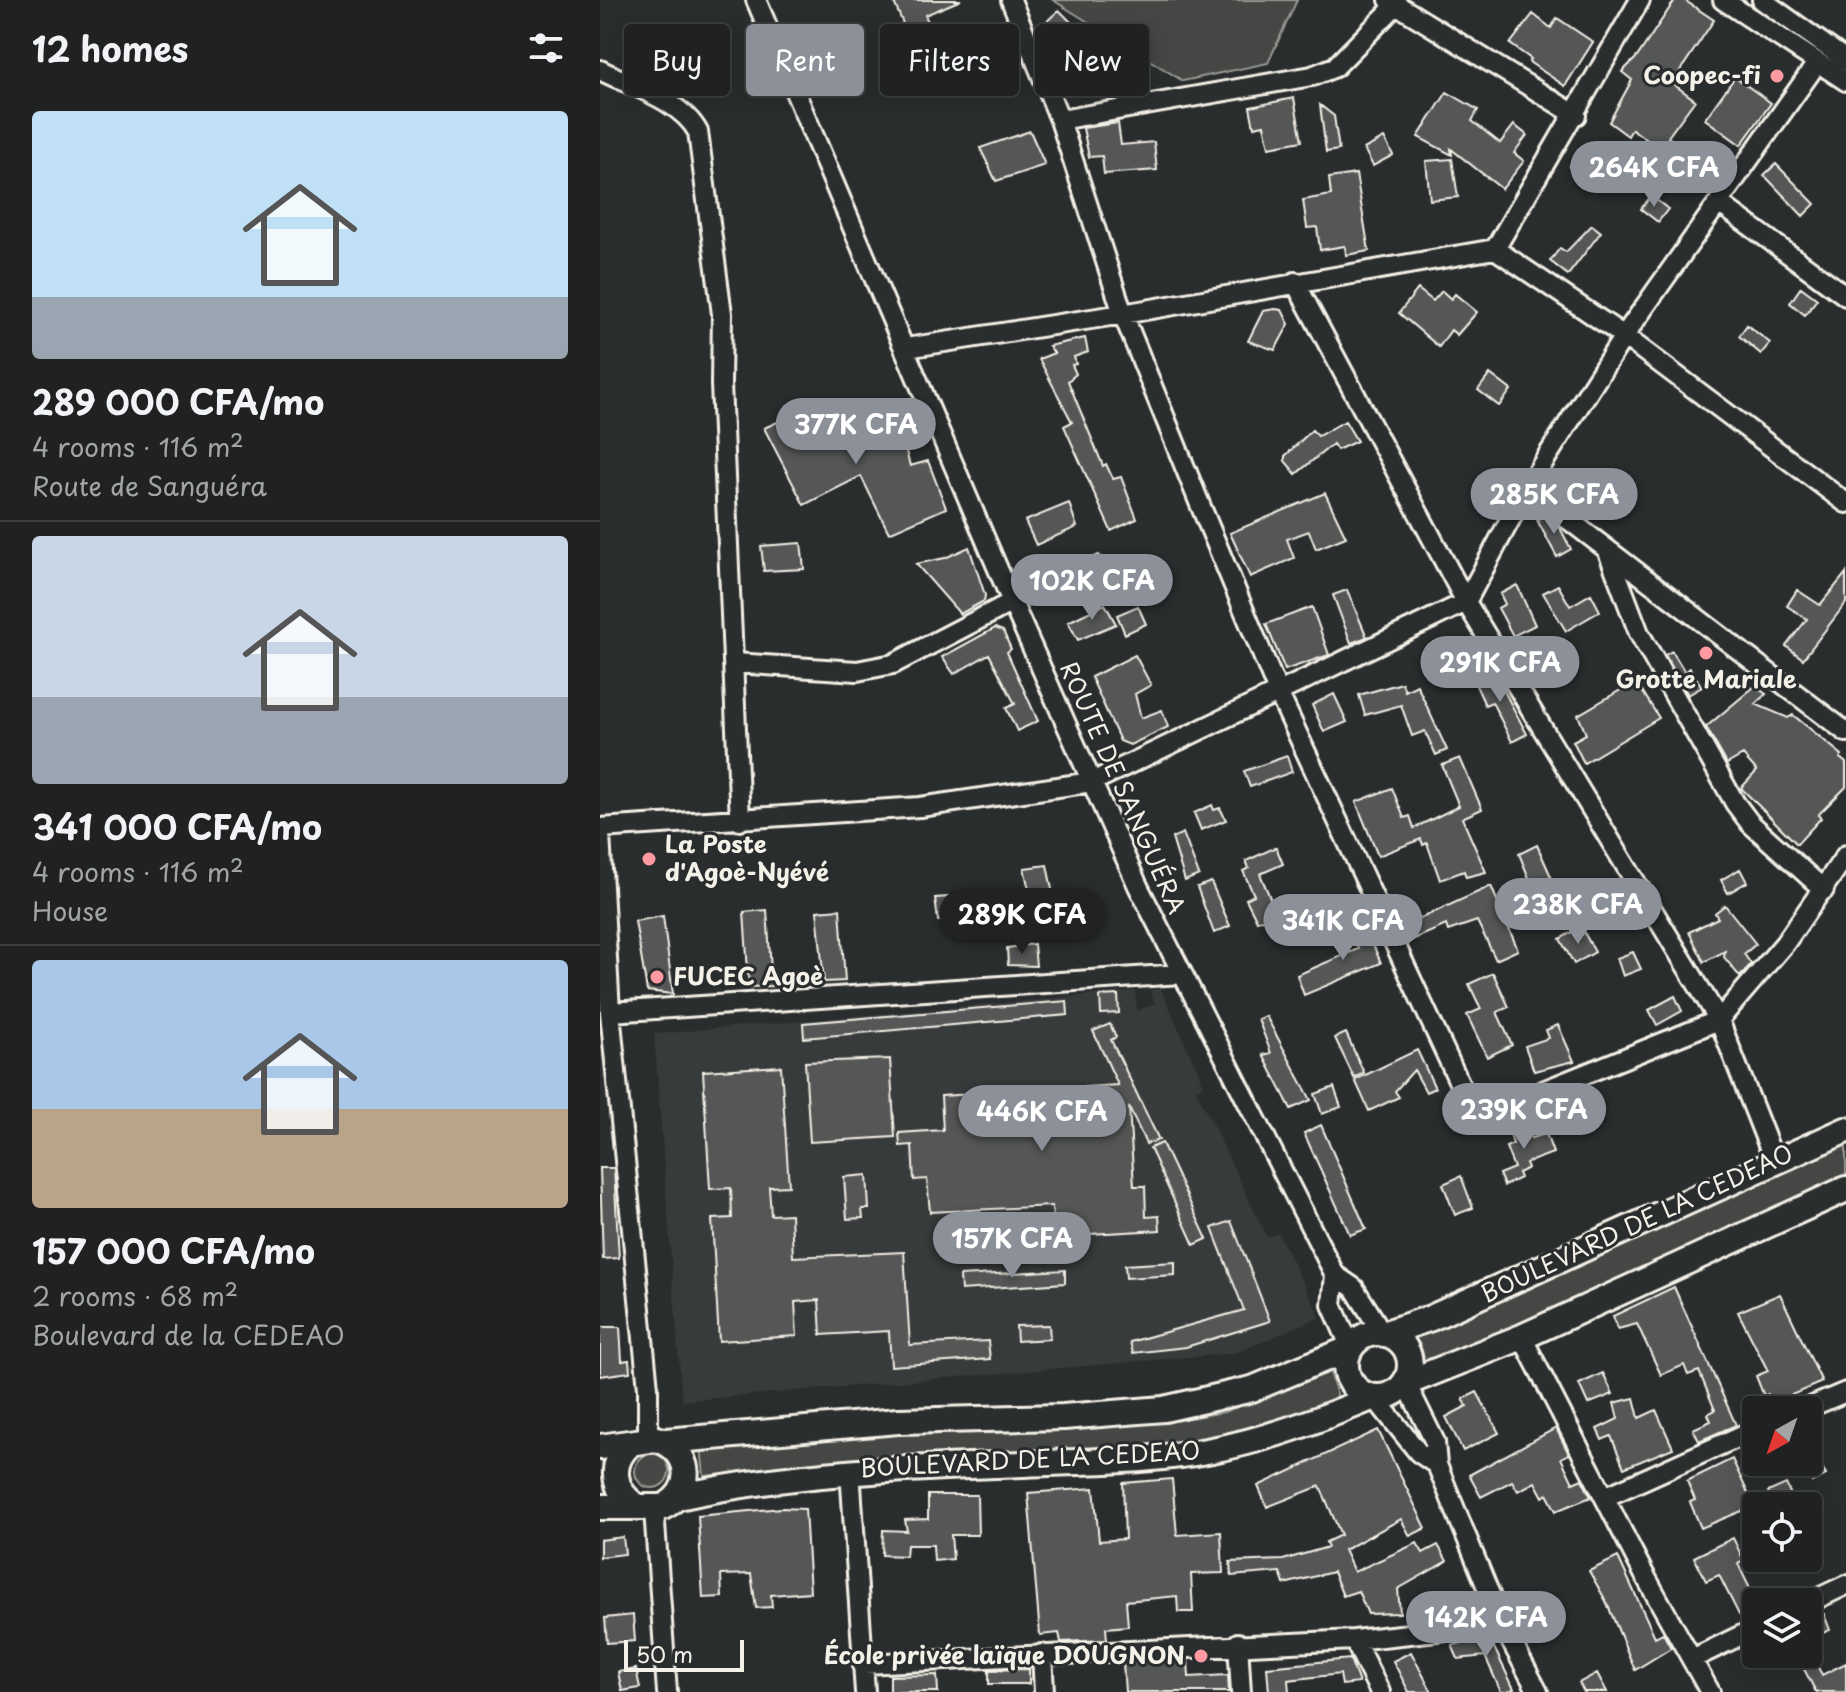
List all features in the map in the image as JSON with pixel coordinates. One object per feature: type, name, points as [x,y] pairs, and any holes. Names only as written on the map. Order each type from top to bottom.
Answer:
[{"type":"main road","name":"BOULEVARD DE LA CEDEAO","points":[[1383,1334],[1431,1318],[1846,1130]]},
{"type":"main road","points":[[1406,1383],[1409,1356],[1399,1341],[1383,1334],[1365,1336],[1351,1348],[1348,1375],[1358,1390],[1374,1397],[1392,1395],[1406,1383],[1522,1337],[1846,1189]]},
{"type":"main road","name":"BOULEVARD DE LA CEDEAO","points":[[648,1441],[898,1421],[1063,1417],[1164,1409],[1252,1389],[1351,1348]]},
{"type":"main road","name":"BOULEVARD DE LA CEDEAO","points":[[678,1497],[734,1485],[850,1470],[1156,1457],[1208,1451],[1307,1425],[1374,1397]]},
{"type":"main road","points":[[645,1507],[621,1493],[615,1476],[619,1458],[648,1441]]},
{"type":"main road","points":[[600,1447],[648,1441],[685,1462],[686,1480],[678,1497],[645,1507],[600,1507]]},
{"type":"street","name":"ROUTE DE SANGUÉRA","points":[[756,0],[1012,602],[1181,974],[1335,1275],[1354,1288],[1383,1334]]},
{"type":"street","points":[[1011,0],[1060,120],[1123,314],[1278,692],[1471,1108],[1483,1115],[1719,1020],[1785,943],[1846,855]]},
{"type":"street","points":[[1495,249],[1576,115],[1640,0]]},
{"type":"street","points":[[1723,0],[1846,81]]},
{"type":"street","points":[[1762,0],[1790,7],[1846,60]]},
{"type":"street","points":[[1060,120],[1312,76],[1335,67],[1393,2],[1576,115]]},
{"type":"street","points":[[1779,36],[1790,7]]},
{"type":"street","points":[[600,828],[740,821],[973,802],[1092,782],[1466,602],[1527,488],[1624,336],[1817,63]]},
{"type":"street","points":[[600,70],[678,109],[691,119],[698,132],[722,314],[721,384],[740,821]]},
{"type":"street","points":[[1719,203],[1846,296]]},
{"type":"street","points":[[906,348],[1123,314],[1495,249],[1624,336],[1846,503]]},
{"type":"street","points":[[1295,282],[1466,602],[1719,1020],[1774,1160]]},
{"type":"street","points":[[1527,488],[1846,732]]},
{"type":"street","points":[[1607,549],[1639,633],[1735,803],[1750,823],[1824,890]]},
{"type":"street","points":[[734,663],[857,671],[877,669],[893,664],[1012,602]]},
{"type":"street","points":[[600,834],[610,1012],[648,1388],[648,1441]]},
{"type":"street","points":[[610,1012],[1181,974]]},
{"type":"street","name":"ROUTE DE SANGUÉRA","points":[[1335,1275],[1332,1305],[1351,1348]]},
{"type":"street","points":[[1522,1337],[1710,1692]]},
{"type":"street","points":[[1406,1383],[1435,1442],[1437,1465],[1502,1624],[1538,1692]]},
{"type":"street","points":[[1822,1402],[1846,1392]]},
{"type":"street","points":[[1374,1397],[1418,1452],[1437,1465]]},
{"type":"street","points":[[1605,1497],[1742,1435]]},
{"type":"street","points":[[850,1470],[865,1692]]},
{"type":"street","points":[[645,1507],[667,1692]]},
{"type":"street","points":[[1822,1596],[1846,1585]]},
{"type":"street","points":[[864,1664],[1238,1643],[1354,1640],[1502,1624]]},
{"type":"street","points":[[1692,1659],[1742,1635]]},
{"type":"street","points":[[1354,1640],[1380,1692]]},
{"type":"street","points":[[1238,1643],[1241,1692]]},
{"type":"street","points":[[1042,1654],[1044,1692]]},
{"type":"shaded area","points":[[1053,0],[1297,0],[1268,63],[1183,81],[1149,60],[1149,24],[1092,24]]},
{"type":"shaded area","points":[[1161,989],[1204,1085],[1196,1090],[1267,1237],[1278,1233],[1320,1317],[1236,1353],[682,1401],[654,1034],[1135,991],[1137,1011],[1155,1003],[1150,990]]},
{"type":"shaded area","points":[[1846,1140],[1846,1178],[1423,1370],[1412,1337]]},
{"type":"shaded area","points":[[1330,1372],[1338,1398],[1268,1427],[1163,1449],[900,1458],[704,1476],[701,1446],[896,1432],[1063,1431],[1184,1419],[1224,1412]]},
{"type":"shaded area","points":[[652,1454],[664,1459],[669,1471],[664,1483],[652,1488],[640,1483],[635,1471],[640,1459]]},
{"type":"building","points":[[893,0],[961,0],[925,15],[929,24],[903,24]]},
{"type":"building","points":[[1675,0],[1684,0],[1714,20],[1672,83],[1695,100],[1668,137],[1685,149],[1679,158],[1700,173],[1693,184],[1671,168],[1657,188],[1645,179],[1664,152],[1632,129],[1628,136],[1609,122],[1632,80],[1622,72],[1637,57]]},
{"type":"building","points":[[1059,10],[1073,24],[1048,24],[1046,22]]},
{"type":"building","points":[[1533,14],[1551,28],[1557,18],[1593,42],[1565,86],[1529,62],[1531,59],[1510,44]]},
{"type":"building","points":[[1735,77],[1771,103],[1741,145],[1705,119]]},
{"type":"building","points":[[1447,92],[1478,110],[1472,121],[1500,143],[1514,125],[1527,135],[1514,153],[1524,161],[1502,189],[1451,149],[1452,155],[1418,137]]},
{"type":"building","points":[[1294,98],[1302,141],[1269,147],[1264,125],[1254,127],[1250,107]]},
{"type":"building","points":[[1320,105],[1334,116],[1339,150],[1326,152]]},
{"type":"building","points":[[1118,123],[1121,145],[1154,142],[1157,170],[1104,174],[1102,156],[1089,157],[1083,128]]},
{"type":"building","points":[[1030,131],[1045,165],[996,181],[980,148]]},
{"type":"building","points":[[1384,138],[1393,155],[1373,166],[1364,149]]},
{"type":"building","points":[[1582,147],[1595,157],[1582,177],[1569,167]]},
{"type":"building","points":[[1452,159],[1458,197],[1430,200],[1426,161]]},
{"type":"building","points":[[1776,164],[1815,204],[1803,216],[1764,175]]},
{"type":"building","points":[[1356,174],[1369,251],[1346,255],[1345,246],[1320,250],[1317,227],[1307,228],[1303,200],[1331,195],[1329,178]]},
{"type":"building","points":[[1651,196],[1668,209],[1658,222],[1641,209]]},
{"type":"building","points":[[1592,225],[1601,232],[1568,275],[1550,261],[1560,248],[1566,252]]},
{"type":"building","points":[[1801,287],[1817,299],[1805,315],[1790,303]]},
{"type":"building","points":[[1418,289],[1433,301],[1442,291],[1451,299],[1455,294],[1477,312],[1457,335],[1451,330],[1439,347],[1399,313]]},
{"type":"building","points":[[1282,310],[1289,324],[1275,350],[1248,341],[1263,311]]},
{"type":"building","points":[[1747,325],[1770,343],[1761,354],[1739,336]]},
{"type":"building","points":[[1085,338],[1088,352],[1074,357],[1076,364],[1072,365],[1076,374],[1068,381],[1103,466],[1106,464],[1113,479],[1121,477],[1137,519],[1111,531],[1064,426],[1072,422],[1039,359],[1054,353],[1049,346]]},
{"type":"building","points":[[1490,374],[1511,390],[1499,406],[1478,390]]},
{"type":"building","points":[[818,404],[835,437],[898,422],[910,466],[928,461],[946,508],[889,533],[861,476],[804,505],[764,428]]},
{"type":"building","points":[[1345,421],[1357,441],[1337,450],[1333,444],[1296,474],[1285,461],[1285,456],[1312,430],[1318,436]]},
{"type":"building","points":[[1325,493],[1346,537],[1316,549],[1309,531],[1287,539],[1294,558],[1250,577],[1230,533]]},
{"type":"building","points":[[1069,503],[1077,527],[1036,545],[1025,521]]},
{"type":"building","points":[[1542,515],[1560,528],[1571,549],[1557,557],[1537,520]]},
{"type":"building","points":[[801,543],[804,569],[764,571],[761,546]]},
{"type":"building","points":[[969,547],[985,595],[984,601],[960,614],[916,564],[945,558]]},
{"type":"building","points":[[1099,555],[1104,566],[1051,588],[1046,577]]},
{"type":"building","points":[[1846,573],[1846,603],[1803,659],[1786,646],[1807,619],[1787,606],[1797,590],[1820,605]]},
{"type":"building","points":[[1517,585],[1535,625],[1513,636],[1498,608],[1505,604],[1500,594]]},
{"type":"building","points":[[1558,585],[1570,606],[1591,594],[1600,611],[1566,631],[1543,593]]},
{"type":"building","points":[[1347,590],[1367,637],[1351,643],[1333,595]]},
{"type":"building","points":[[1105,604],[1116,624],[1078,640],[1068,622]]},
{"type":"building","points":[[1138,606],[1146,624],[1125,634],[1117,615]]},
{"type":"building","points":[[1312,607],[1329,655],[1285,670],[1266,624]]},
{"type":"building","points":[[995,628],[1003,631],[1011,649],[1007,652],[1038,721],[1017,731],[1006,708],[1015,704],[989,654],[954,674],[942,657]]},
{"type":"building","points":[[1672,651],[1685,672],[1690,668],[1702,687],[1688,695],[1665,655]]},
{"type":"building","points":[[1135,655],[1151,685],[1135,694],[1141,718],[1162,710],[1168,727],[1130,745],[1120,741],[1091,677]]},
{"type":"building","points":[[1488,672],[1490,676],[1495,674],[1527,734],[1512,742],[1492,702],[1485,705],[1473,679]]},
{"type":"building","points":[[1636,681],[1659,718],[1584,763],[1573,741],[1586,734],[1578,715]]},
{"type":"building","points":[[1402,683],[1405,691],[1417,685],[1447,750],[1436,755],[1425,731],[1412,736],[1401,705],[1365,715],[1359,695]]},
{"type":"building","points":[[1755,686],[1766,694],[1755,704],[1788,718],[1793,715],[1842,755],[1840,758],[1846,763],[1846,787],[1818,815],[1821,818],[1797,844],[1741,788],[1757,771],[1743,755],[1727,764],[1706,727]]},
{"type":"building","points":[[1334,694],[1347,722],[1324,732],[1312,705]]},
{"type":"building","points":[[1287,756],[1292,772],[1250,787],[1244,771]]},
{"type":"building","points":[[1460,758],[1482,809],[1462,818],[1486,872],[1466,877],[1464,871],[1440,880],[1427,843],[1423,845],[1421,839],[1378,856],[1356,802],[1392,788],[1404,818],[1410,816],[1414,828],[1459,806],[1442,765]]},
{"type":"building","points":[[1212,805],[1214,810],[1220,808],[1226,820],[1201,830],[1194,813]]},
{"type":"building","points":[[1183,833],[1199,875],[1185,881],[1172,838]]},
{"type":"building","points":[[1537,845],[1553,881],[1534,890],[1519,854]]},
{"type":"building","points":[[1276,847],[1283,864],[1260,874],[1277,914],[1257,921],[1246,899],[1254,895],[1243,871],[1249,868],[1246,861]]},
{"type":"building","points":[[1047,865],[1056,909],[1035,915],[1024,868]]},
{"type":"building","points":[[1740,869],[1747,882],[1728,893],[1721,880]]},
{"type":"building","points":[[1211,882],[1230,926],[1214,933],[1197,887]]},
{"type":"building","points":[[1491,886],[1518,950],[1496,960],[1477,921],[1448,931],[1446,925],[1412,940],[1406,925]]},
{"type":"building","points":[[1599,886],[1609,910],[1575,924],[1565,900]]},
{"type":"building","points":[[980,895],[983,917],[938,921],[935,898]]},
{"type":"building","points":[[1725,905],[1756,944],[1744,954],[1751,964],[1740,977],[1724,957],[1725,951],[1704,962],[1689,932],[1718,918],[1715,913]]},
{"type":"building","points":[[840,909],[845,981],[824,982],[817,911]]},
{"type":"building","points":[[767,910],[772,986],[749,987],[744,912]]},
{"type":"building","points":[[663,916],[673,994],[647,991],[635,921]]},
{"type":"building","points":[[1362,919],[1381,963],[1304,995],[1297,975],[1358,949],[1348,924]]},
{"type":"building","points":[[1581,927],[1595,952],[1574,964],[1560,939]]},
{"type":"building","points":[[1034,944],[1036,966],[1008,965],[1007,948]]},
{"type":"building","points":[[1633,952],[1641,969],[1623,976],[1617,958]]},
{"type":"building","points":[[1493,973],[1509,1007],[1497,1012],[1512,1045],[1487,1057],[1467,1015],[1481,1009],[1469,984]]},
{"type":"building","points":[[1118,995],[1119,1013],[1101,1014],[1100,996]]},
{"type":"building","points":[[1675,996],[1682,1011],[1657,1025],[1649,1010]]},
{"type":"building","points":[[1067,1001],[1068,1015],[804,1038],[803,1023]]},
{"type":"building","points":[[1266,1016],[1311,1100],[1291,1109],[1263,1055],[1271,1053],[1258,1019]]},
{"type":"building","points":[[1110,1024],[1116,1037],[1111,1040],[1159,1140],[1146,1144],[1129,1107],[1134,1186],[1145,1186],[1146,1217],[1159,1216],[1160,1230],[1054,1236],[1052,1206],[930,1212],[927,1179],[914,1180],[912,1145],[900,1146],[899,1133],[943,1130],[941,1096],[1118,1085],[1093,1031]]},
{"type":"building","points":[[1558,1025],[1574,1061],[1534,1071],[1525,1046],[1549,1038],[1546,1030]]},
{"type":"building","points":[[1346,1033],[1364,1073],[1354,1078],[1335,1038]]},
{"type":"building","points":[[1417,1050],[1435,1088],[1426,1092],[1414,1070],[1395,1091],[1399,1097],[1369,1111],[1355,1080]]},
{"type":"building","points":[[890,1059],[895,1137],[810,1142],[805,1062]]},
{"type":"building","points":[[781,1066],[789,1186],[769,1187],[771,1215],[791,1214],[793,1257],[904,1252],[910,1345],[988,1341],[990,1359],[891,1366],[889,1331],[821,1335],[819,1300],[795,1302],[797,1336],[719,1341],[712,1219],[732,1218],[731,1188],[710,1189],[703,1071]]},
{"type":"building","points":[[1334,1087],[1341,1107],[1322,1114],[1315,1094]]},
{"type":"building","points":[[1526,1123],[1531,1138],[1546,1134],[1553,1153],[1526,1163],[1528,1168],[1518,1173],[1520,1178],[1504,1186],[1499,1174],[1514,1168],[1506,1147],[1513,1144],[1508,1128]]},
{"type":"building","points":[[1321,1125],[1366,1229],[1350,1235],[1304,1133]]},
{"type":"building","points":[[1162,1143],[1207,1239],[1194,1245],[1150,1148]]},
{"type":"building","points":[[600,1168],[614,1168],[619,1258],[603,1259]]},
{"type":"building","points":[[867,1175],[869,1209],[862,1209],[863,1218],[847,1219],[844,1177]]},
{"type":"building","points":[[1461,1176],[1473,1208],[1455,1215],[1443,1184]]},
{"type":"building","points":[[1231,1221],[1270,1321],[1186,1347],[1133,1353],[1130,1342],[1244,1310],[1212,1228]]},
{"type":"building","points":[[1175,1262],[1175,1275],[1126,1278],[1125,1265]]},
{"type":"building","points":[[1065,1270],[1065,1283],[961,1290],[960,1276]]},
{"type":"building","points":[[1674,1287],[1736,1425],[1699,1441],[1693,1429],[1711,1421],[1708,1414],[1715,1410],[1699,1371],[1688,1375],[1684,1365],[1661,1375],[1637,1324],[1618,1329],[1613,1316]]},
{"type":"building","points":[[1780,1294],[1822,1382],[1789,1396],[1764,1396],[1756,1376],[1768,1371],[1738,1312]]},
{"type":"building","points":[[1049,1325],[1050,1339],[1017,1341],[1016,1326]]},
{"type":"building","points":[[600,1327],[620,1327],[622,1361],[629,1360],[630,1372],[600,1376]]},
{"type":"building","points":[[1603,1373],[1613,1394],[1588,1404],[1579,1384]]},
{"type":"building","points":[[1477,1392],[1499,1433],[1463,1451],[1446,1417],[1467,1406],[1463,1399]]},
{"type":"building","points":[[1634,1398],[1639,1418],[1656,1410],[1673,1448],[1624,1468],[1611,1436],[1602,1440],[1597,1429],[1618,1419],[1614,1403]]},
{"type":"building","points":[[1556,1428],[1569,1454],[1561,1458],[1573,1483],[1582,1479],[1591,1497],[1556,1511],[1547,1494],[1543,1497],[1535,1482],[1518,1491],[1512,1481],[1481,1497],[1469,1475]]},
{"type":"building","points":[[1378,1430],[1426,1528],[1410,1536],[1401,1519],[1344,1550],[1354,1572],[1417,1543],[1423,1553],[1438,1545],[1447,1561],[1398,1589],[1400,1613],[1368,1614],[1358,1591],[1343,1596],[1333,1572],[1284,1584],[1280,1572],[1231,1576],[1230,1562],[1283,1560],[1328,1547],[1326,1542],[1341,1535],[1320,1486],[1267,1507],[1258,1486]]},
{"type":"building","points":[[1732,1459],[1747,1492],[1742,1492],[1742,1511],[1701,1528],[1690,1502],[1695,1500],[1687,1481]]},
{"type":"building","points":[[1822,1467],[1826,1475],[1812,1482],[1809,1476],[1822,1476]]},
{"type":"building","points":[[1172,1479],[1177,1535],[1221,1532],[1223,1573],[1191,1574],[1193,1612],[1178,1612],[1177,1596],[1126,1601],[1128,1626],[1106,1628],[1107,1640],[1061,1642],[1059,1633],[1040,1635],[1028,1493],[1094,1488],[1099,1541],[1125,1539],[1123,1483]]},
{"type":"building","points":[[1786,1484],[1790,1492],[1768,1492]]},
{"type":"building","points":[[928,1495],[977,1495],[978,1535],[951,1535],[953,1559],[934,1561],[933,1545],[907,1545],[906,1556],[882,1555],[883,1530],[907,1531],[905,1520],[928,1519]]},
{"type":"building","points":[[782,1508],[805,1509],[810,1592],[771,1595],[772,1607],[756,1608],[751,1574],[721,1575],[722,1597],[703,1598],[698,1516]]},
{"type":"building","points":[[623,1537],[625,1554],[600,1557],[600,1540]]},
{"type":"building","points":[[1733,1538],[1742,1557],[1742,1562],[1738,1564],[1750,1588],[1742,1588],[1742,1614],[1739,1615],[1719,1575],[1706,1581],[1694,1557]]},
{"type":"building","points":[[1618,1557],[1655,1637],[1663,1633],[1671,1648],[1635,1670],[1606,1601],[1589,1571]]},
{"type":"building","points":[[633,1615],[635,1641],[607,1643],[605,1618]]},
{"type":"building","points":[[1822,1615],[1830,1630],[1822,1633]]},
{"type":"building","points":[[1489,1637],[1514,1689],[1507,1692],[1501,1692],[1485,1656],[1458,1659],[1452,1645]]},
{"type":"building","points":[[1411,1652],[1432,1692],[1409,1692],[1393,1661]]},
{"type":"building","points":[[1350,1659],[1359,1683],[1342,1685],[1340,1674],[1288,1680],[1289,1692],[1269,1692],[1267,1667]]},
{"type":"building","points":[[1188,1660],[1189,1677],[1228,1675],[1229,1692],[1125,1692],[1123,1663]]},
{"type":"building","points":[[1846,1663],[1846,1692],[1816,1692],[1803,1668],[1818,1668],[1822,1675]]},
{"type":"building","points":[[636,1669],[640,1688],[622,1691],[618,1672]]},
{"type":"building","points":[[1029,1669],[1029,1684],[989,1684],[989,1670]]},
{"type":"building","points":[[1597,1673],[1607,1692],[1584,1692],[1579,1683]]},
{"type":"building","points":[[937,1675],[938,1692],[890,1692],[890,1676]]},
{"type":"place","name":"Coopec-fi","points":[[1777,76]]},
{"type":"place","name":"Grotte Mariale","points":[[1706,653]]},
{"type":"place","name":"La Poste d'Agoè-Nyévé","points":[[649,859]]},
{"type":"place","name":"FUCEC Agoè","points":[[657,977]]},
{"type":"place","name":"École privée laïque DOUGNON","points":[[1201,1656]]}]
